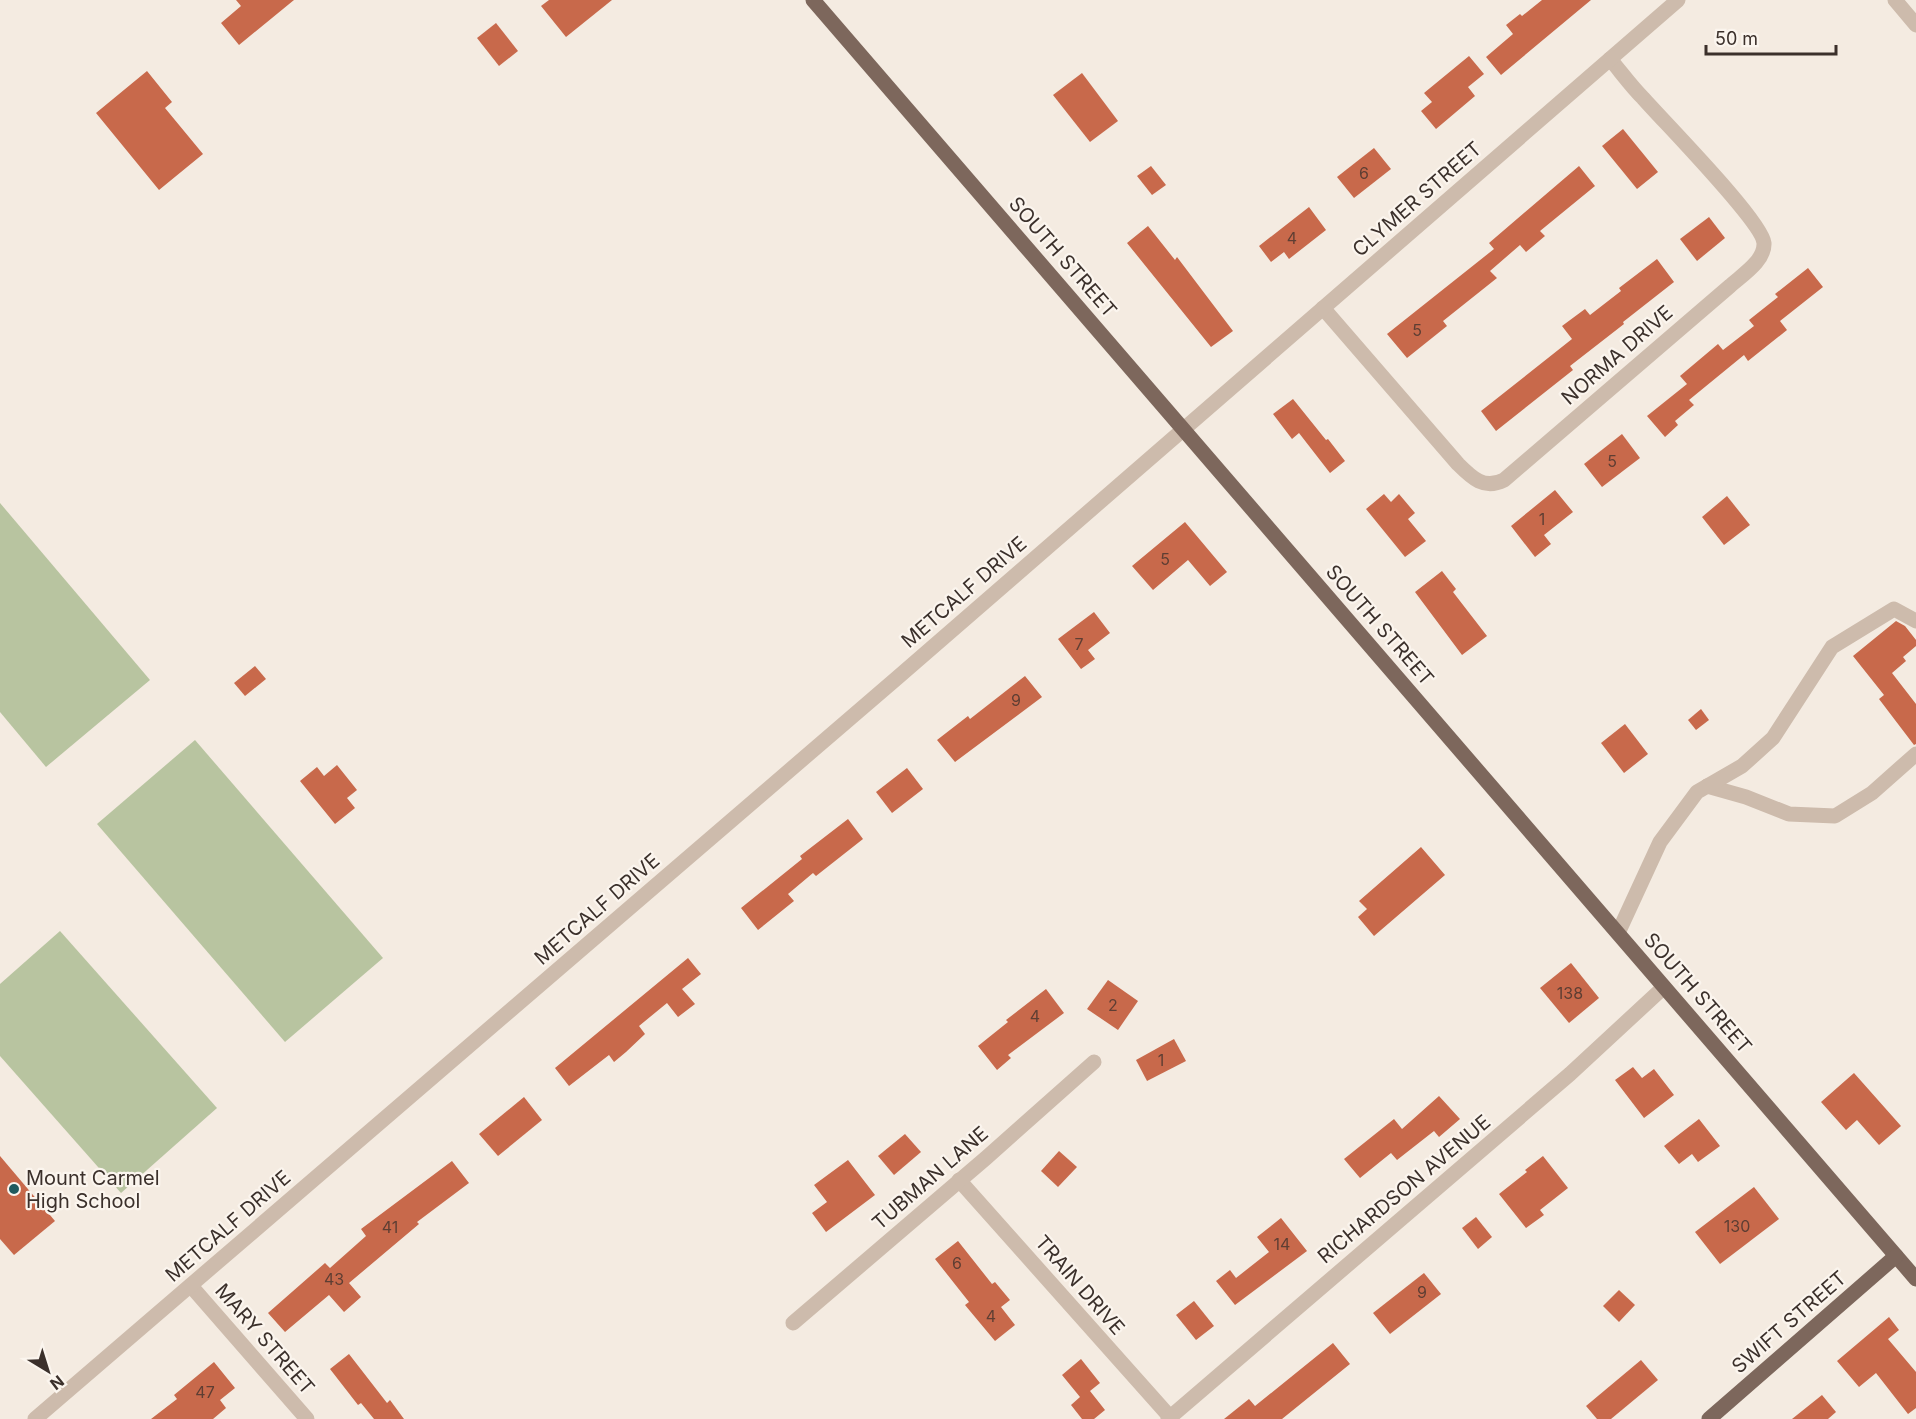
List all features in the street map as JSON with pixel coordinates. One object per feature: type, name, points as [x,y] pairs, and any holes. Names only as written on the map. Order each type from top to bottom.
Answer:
[{"type":"main road","name":"SOUTH STREET","points":[[813,0],[1916,1279]]},
{"type":"main road","name":"SWIFT STREET","points":[[1709,1419],[1896,1256]]},
{"type":"street","name":"CLYMER STREET","points":[[1183,429],[1678,0]]},
{"type":"street","points":[[1895,0],[1916,25]]},
{"type":"street","name":"NORMA DRIVE","points":[[1323,308],[1458,465],[1480,483],[1492,484],[1504,480],[1730,285],[1761,255],[1764,243],[1760,231],[1610,59]]},
{"type":"street","name":"METCALF DRIVE","points":[[35,1419],[879,694],[1183,429]]},
{"type":"street","points":[[1618,933],[1660,842],[1697,792],[1742,766],[1773,738],[1832,647],[1894,609],[1916,621]]},
{"type":"street","points":[[1707,786],[1746,796],[1789,814],[1835,816],[1872,792],[1916,754]]},
{"type":"street","name":"RICHARDSON AVENUE","points":[[1169,1418],[1570,1074],[1664,987]]},
{"type":"street","name":"TUBMAN LANE","points":[[793,1323],[1094,1062]]},
{"type":"street","name":"TRAIN DRIVE","points":[[959,1180],[1169,1418]]},
{"type":"street","name":"MARY STREET","points":[[191,1286],[307,1419]]},
{"type":"green space","points":[[0,503],[150,680],[46,767],[0,712]]},
{"type":"green space","points":[[195,740],[383,958],[285,1042],[97,824]]},
{"type":"green space","points":[[60,931],[217,1108],[121,1193],[0,1056],[0,984]]},
{"type":"building","points":[[236,0],[294,0],[239,45],[221,23],[241,6]]},
{"type":"building","points":[[549,0],[612,0],[566,37],[541,6]]},
{"type":"building","points":[[1542,0],[1591,0],[1501,75],[1486,57],[1513,34],[1506,25]]},
{"type":"building","points":[[496,23],[518,51],[499,66],[477,38]]},
{"type":"building","points":[[1469,56],[1484,74],[1468,87],[1475,96],[1436,129],[1421,111],[1432,102],[1424,93]]},
{"type":"building","points":[[147,71],[172,102],[165,108],[203,154],[159,190],[96,113]]},
{"type":"building","points":[[1082,73],[1118,121],[1090,142],[1053,95]]},
{"type":"building","points":[[1623,129],[1658,172],[1637,189],[1602,146]]},
{"type":"building","points":[[1374,148],[1391,169],[1354,198],[1337,177]]},
{"type":"building","points":[[1151,166],[1166,185],[1152,195],[1137,176]]},
{"type":"building","points":[[1579,166],[1595,186],[1540,231],[1545,236],[1526,252],[1520,245],[1490,271],[1497,278],[1443,321],[1447,326],[1407,358],[1387,334],[1494,249],[1489,243]]},
{"type":"building","points":[[1309,207],[1326,230],[1289,259],[1284,252],[1271,262],[1259,246]]},
{"type":"building","points":[[1709,217],[1725,238],[1697,261],[1680,239]]},
{"type":"building","points":[[1148,226],[1175,260],[1177,257],[1233,331],[1211,347],[1127,243]]},
{"type":"building","points":[[1657,259],[1674,282],[1570,366],[1573,370],[1496,431],[1481,411],[1572,339],[1562,326],[1585,309],[1590,315],[1621,291],[1619,288]]},
{"type":"building","points":[[1808,268],[1823,287],[1780,321],[1787,330],[1748,361],[1744,355],[1689,400],[1694,405],[1675,421],[1678,425],[1665,437],[1647,416],[1687,384],[1680,376],[1718,344],[1723,350],[1754,326],[1749,320],[1778,297],[1775,294]]},
{"type":"building","points":[[1293,399],[1345,461],[1330,473],[1299,433],[1292,439],[1273,414]]},
{"type":"building","points":[[1622,434],[1640,458],[1602,487],[1584,464]]},
{"type":"building","points":[[1555,490],[1573,512],[1544,535],[1551,544],[1535,557],[1511,526]]},
{"type":"building","points":[[1384,494],[1391,502],[1399,494],[1415,513],[1408,519],[1426,541],[1405,557],[1366,509]]},
{"type":"building","points":[[1727,496],[1750,525],[1724,545],[1702,517]]},
{"type":"building","points":[[1185,522],[1227,572],[1210,586],[1188,560],[1153,590],[1132,566]]},
{"type":"building","points":[[1442,571],[1456,589],[1453,592],[1487,636],[1462,655],[1415,592]]},
{"type":"building","points":[[1094,612],[1110,633],[1088,650],[1095,659],[1081,669],[1058,639]]},
{"type":"building","points":[[1896,621],[1905,626],[1916,640],[1916,646],[1903,657],[1906,661],[1892,673],[1916,704],[1916,744],[1914,745],[1879,699],[1884,695],[1853,656]]},
{"type":"building","points":[[255,666],[266,679],[245,696],[234,683]]},
{"type":"building","points":[[1025,676],[1042,697],[955,762],[937,740],[968,716],[970,719]]},
{"type":"building","points":[[1701,709],[1709,720],[1696,730],[1688,720]]},
{"type":"building","points":[[1625,724],[1648,754],[1624,773],[1601,743]]},
{"type":"building","points":[[337,765],[357,790],[347,798],[355,808],[335,824],[300,781],[317,767],[324,776]]},
{"type":"building","points":[[907,768],[923,789],[892,813],[876,792]]},
{"type":"building","points":[[848,819],[863,839],[816,876],[813,873],[788,894],[794,901],[758,930],[741,908],[802,859],[800,856]]},
{"type":"building","points":[[1421,847],[1445,875],[1374,936],[1358,917],[1367,909],[1359,901]]},
{"type":"building","points":[[688,958],[701,974],[682,989],[695,1004],[678,1017],[667,1003],[639,1026],[645,1034],[626,1052],[614,1062],[609,1055],[569,1086],[555,1068]]},
{"type":"building","points":[[1571,963],[1599,998],[1569,1023],[1540,988]]},
{"type":"building","points":[[1108,980],[1138,1001],[1118,1030],[1087,1009]]},
{"type":"building","points":[[1046,989],[1064,1013],[1008,1055],[1011,1058],[997,1070],[978,1046],[1008,1022],[1006,1020]]},
{"type":"building","points":[[1174,1039],[1186,1061],[1147,1081],[1136,1060]]},
{"type":"building","points":[[1633,1067],[1642,1078],[1654,1069],[1674,1095],[1644,1118],[1615,1080]]},
{"type":"building","points":[[1854,1073],[1901,1126],[1879,1145],[1857,1120],[1846,1130],[1821,1102]]},
{"type":"building","points":[[1439,1096],[1460,1119],[1439,1137],[1434,1131],[1397,1160],[1391,1153],[1360,1178],[1344,1159],[1394,1119],[1402,1129]]},
{"type":"building","points":[[524,1097],[542,1120],[498,1156],[479,1134]]},
{"type":"building","points":[[1699,1119],[1720,1146],[1698,1162],[1692,1154],[1679,1164],[1664,1146]]},
{"type":"building","points":[[905,1134],[921,1152],[894,1175],[878,1156]]},
{"type":"building","points":[[1059,1151],[1077,1167],[1058,1187],[1041,1171]]},
{"type":"building","name":"Mount Carmel High School","points":[[0,1156],[55,1221],[14,1255],[0,1239]]},
{"type":"building","points":[[1543,1156],[1568,1188],[1540,1210],[1544,1215],[1526,1228],[1499,1194]]},
{"type":"building","points":[[848,1160],[875,1195],[826,1232],[812,1213],[827,1202],[814,1185]]},
{"type":"building","points":[[452,1161],[469,1183],[417,1222],[419,1224],[349,1283],[361,1297],[344,1312],[329,1295],[285,1332],[268,1313],[325,1263],[330,1268],[366,1236],[361,1229]]},
{"type":"building","points":[[1754,1187],[1779,1219],[1720,1264],[1695,1232]]},
{"type":"building","points":[[1476,1217],[1492,1237],[1478,1249],[1462,1228]]},
{"type":"building","points":[[1281,1218],[1307,1251],[1235,1305],[1216,1281],[1230,1270],[1236,1278],[1269,1252],[1257,1237]]},
{"type":"building","points":[[958,1241],[992,1284],[995,1282],[1010,1300],[1001,1307],[1015,1325],[995,1341],[965,1305],[969,1302],[935,1259]]},
{"type":"building","points":[[1424,1273],[1441,1294],[1390,1334],[1373,1313]]},
{"type":"building","points":[[1619,1290],[1635,1305],[1619,1322],[1603,1306]]},
{"type":"building","points":[[1194,1301],[1214,1326],[1196,1340],[1176,1315]]},
{"type":"building","points":[[1889,1317],[1899,1330],[1888,1339],[1916,1372],[1916,1408],[1908,1414],[1876,1373],[1859,1387],[1837,1361]]},
{"type":"building","points":[[1333,1343],[1350,1364],[1282,1419],[1224,1419],[1249,1399],[1255,1406]]},
{"type":"building","points":[[349,1354],[387,1403],[390,1400],[404,1419],[374,1419],[361,1403],[358,1405],[330,1369]]},
{"type":"building","points":[[1081,1359],[1100,1383],[1090,1391],[1105,1410],[1094,1419],[1082,1419],[1071,1405],[1080,1397],[1062,1375]]},
{"type":"building","points":[[1641,1360],[1658,1380],[1611,1419],[1597,1419],[1586,1406]]},
{"type":"building","points":[[214,1362],[235,1388],[220,1400],[226,1408],[213,1419],[151,1419],[177,1399],[174,1395]]},
{"type":"building","points":[[1822,1395],[1836,1412],[1828,1419],[1792,1419]]},
{"type":"place","name":"Mount Carmel High School","points":[[14,1189]]}]
